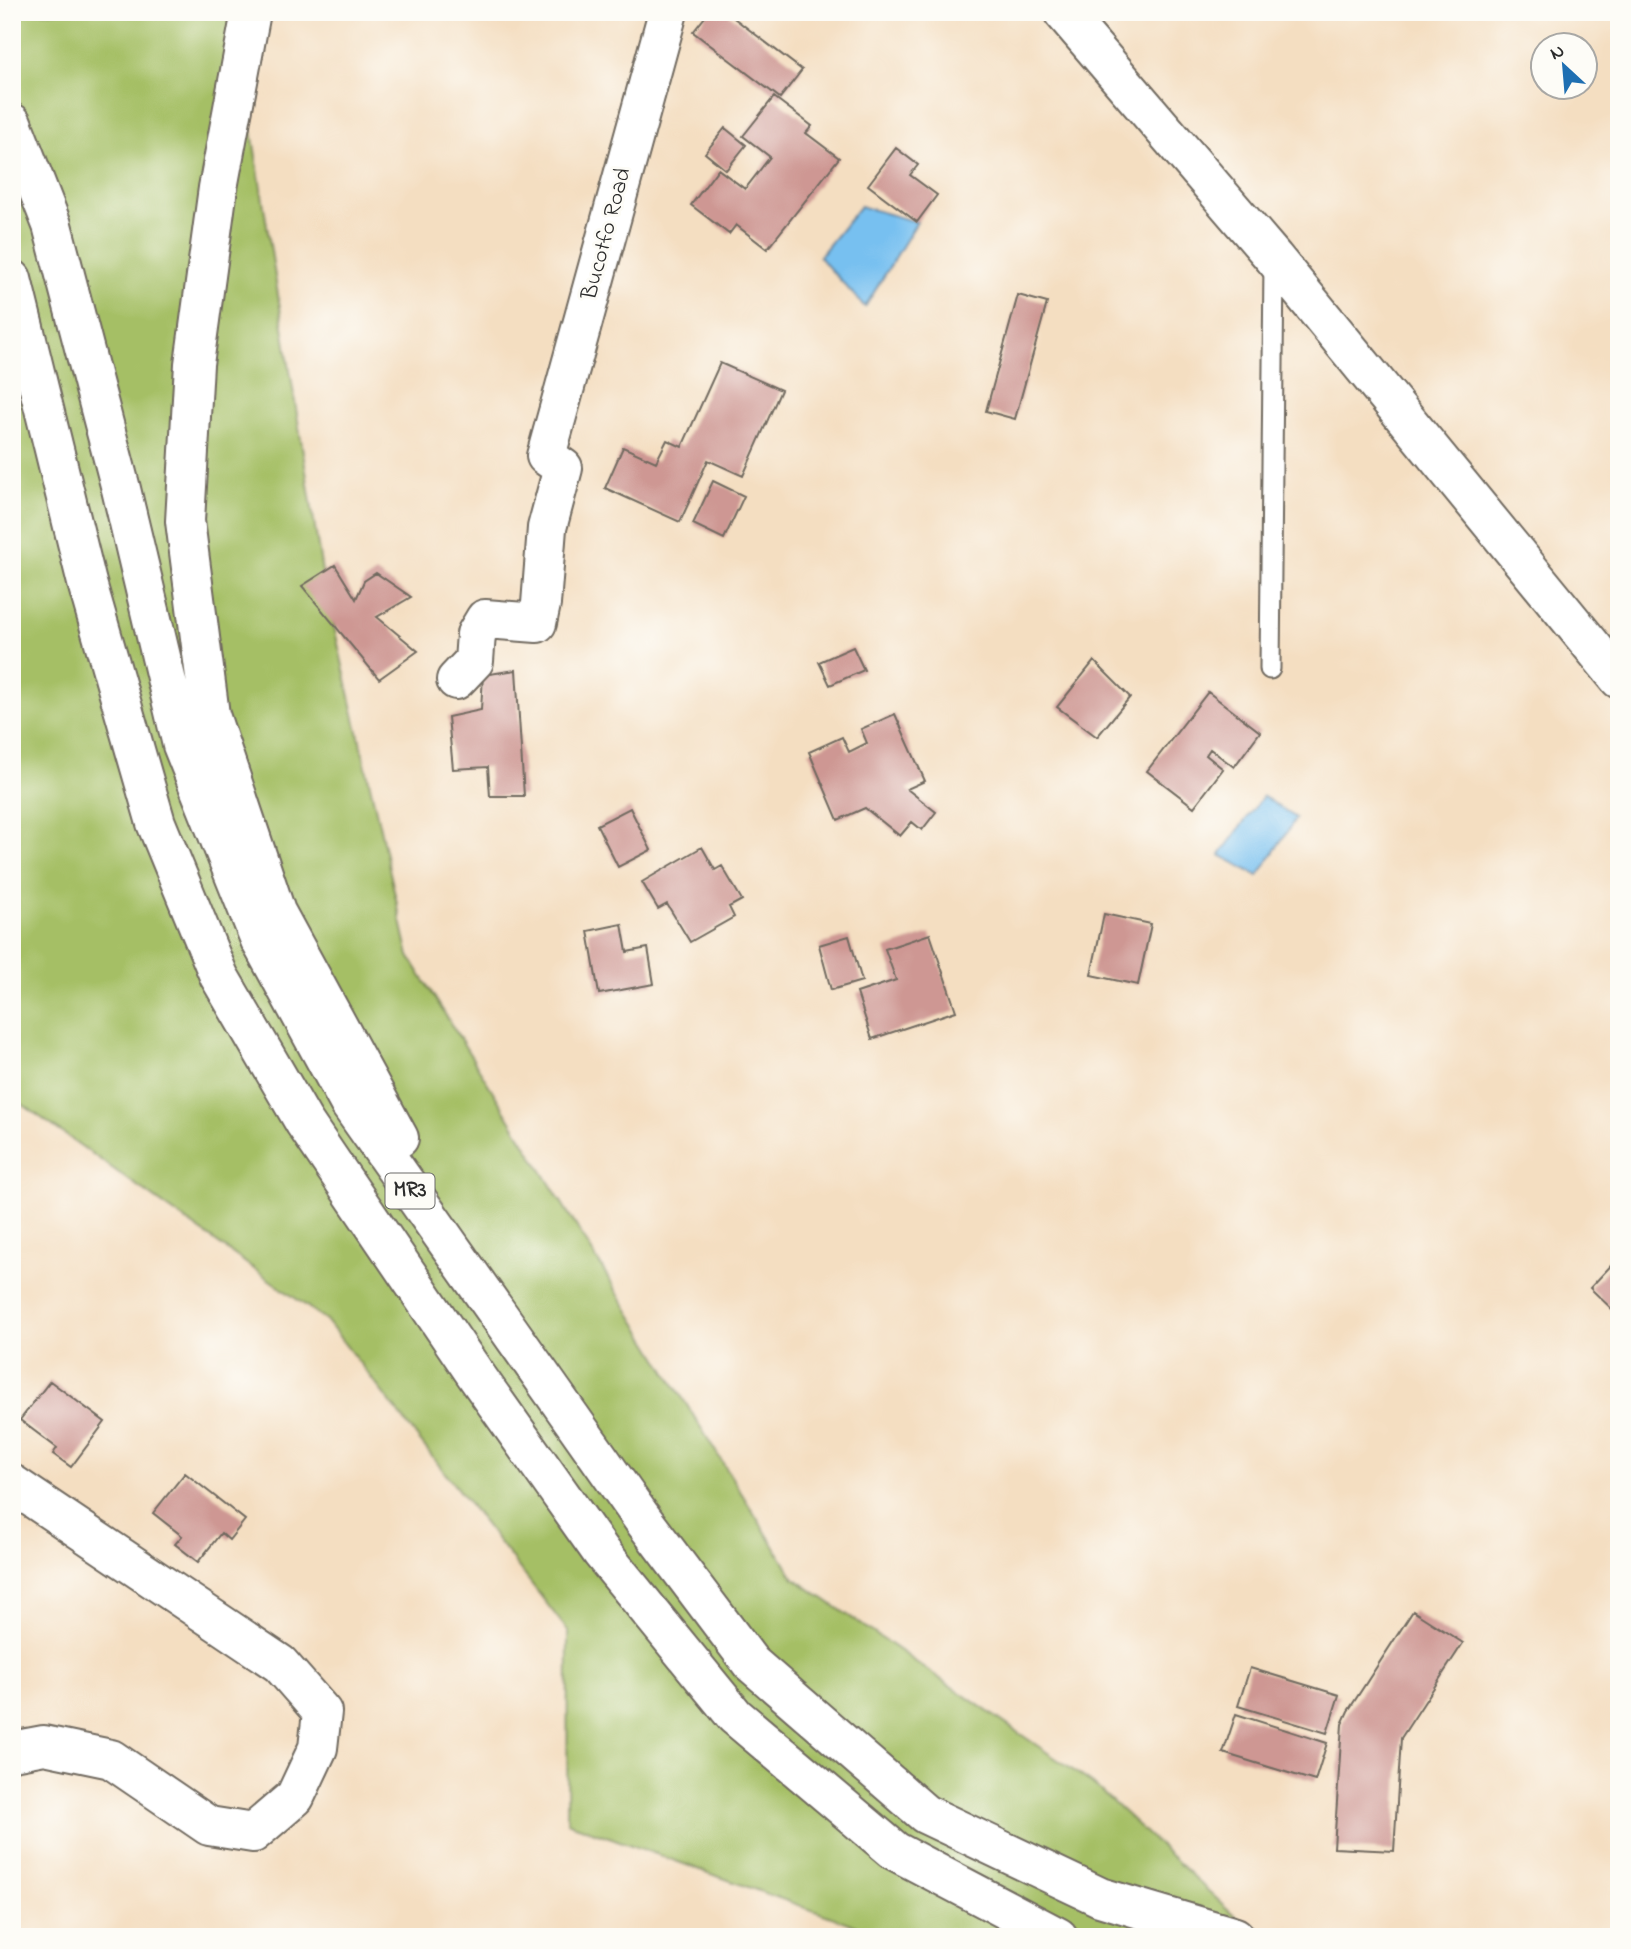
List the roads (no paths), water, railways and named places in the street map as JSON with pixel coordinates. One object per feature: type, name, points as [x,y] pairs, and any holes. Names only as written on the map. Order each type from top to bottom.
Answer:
[{"type":"main road","points":[[251,12],[218,188],[192,390],[185,521],[210,715],[276,912],[485,1298]]},
{"type":"main road","name":"Bucotfo Road","points":[[456,680],[474,661],[476,634],[485,618],[537,623],[547,528],[564,468],[546,456],[668,12]]},
{"type":"main road","points":[[1063,12],[1274,258],[1619,679]]},
{"type":"main road","name":"MR3","points":[[12,123],[51,225],[121,489],[182,745],[260,940],[349,1103],[641,1517],[751,1664],[925,1814],[1100,1898],[1235,1937]]},
{"type":"main road","name":"MR3","points":[[12,279],[87,583],[156,823],[219,976],[304,1122],[602,1553],[735,1716],[895,1851],[1058,1937]]},
{"type":"main road","points":[[12,1484],[280,1664],[322,1712],[318,1748],[295,1797],[253,1833],[209,1826],[111,1759],[44,1745],[12,1751]]},
{"type":"lane","points":[[1270,669],[1274,258]]},
{"type":"water","points":[[860,206],[917,222],[865,307],[819,257]]},
{"type":"water","points":[[1263,796],[1296,818],[1258,876],[1220,855]]}]
